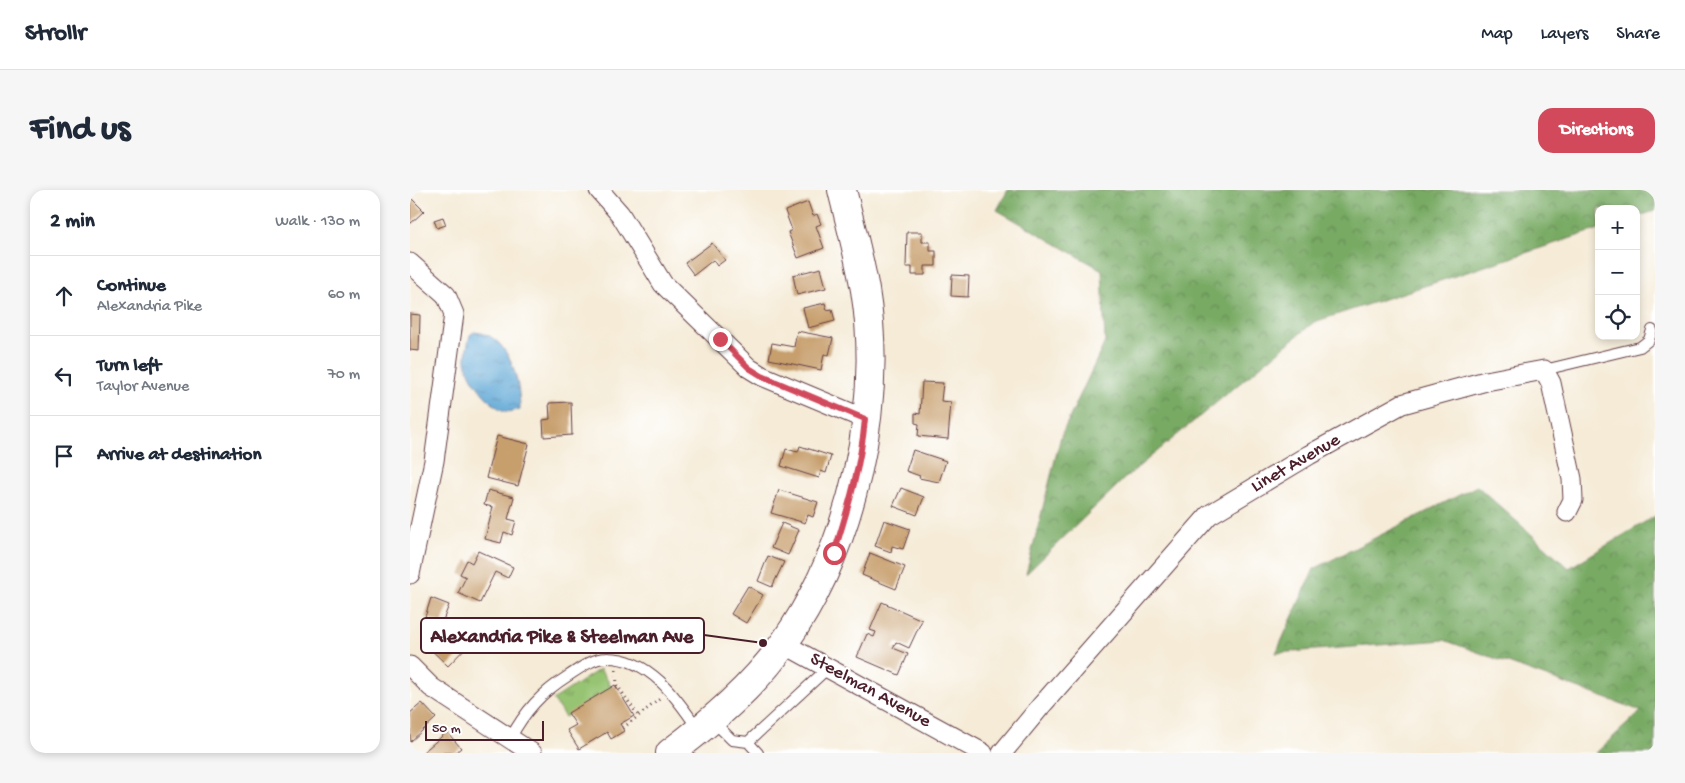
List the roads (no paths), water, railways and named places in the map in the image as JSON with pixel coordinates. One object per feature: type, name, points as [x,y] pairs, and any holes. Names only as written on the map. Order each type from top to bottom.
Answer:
[{"type":"main road","points":[[670,753],[705,725],[749,685],[784,644],[814,596],[834,553],[850,502],[862,452],[870,366],[865,290],[842,190]]},
{"type":"street","points":[[599,190],[620,214],[663,284],[749,368],[762,376],[865,419]]},
{"type":"street","points":[[410,263],[446,295],[452,305],[454,314],[434,461],[410,574]]},
{"type":"street","points":[[1544,370],[1551,383],[1572,479],[1573,500],[1567,512]]},
{"type":"street","name":"Linet Avenue","points":[[1002,753],[1047,698],[1209,515],[1309,455],[1402,404],[1486,381],[1544,370]]},
{"type":"street","name":"Steelman Avenue","points":[[784,644],[983,753]]},
{"type":"street","points":[[410,666],[431,687],[532,753]]},
{"type":"lane","points":[[1544,370],[1640,347],[1650,340],[1652,330]]},
{"type":"lane","points":[[510,739],[526,710],[545,690],[593,661],[605,658],[636,666],[658,679],[705,725],[732,740],[748,742],[758,753]]},
{"type":"lane","points":[[748,742],[828,668]]},
{"type":"water","points":[[474,332],[486,334],[496,340],[504,349],[515,372],[520,409],[509,412],[499,408],[488,399],[472,378],[466,359],[470,335]]},
{"type":"place","name":"Alexandria Pike & Steelman Ave","points":[[763,643]]}]
